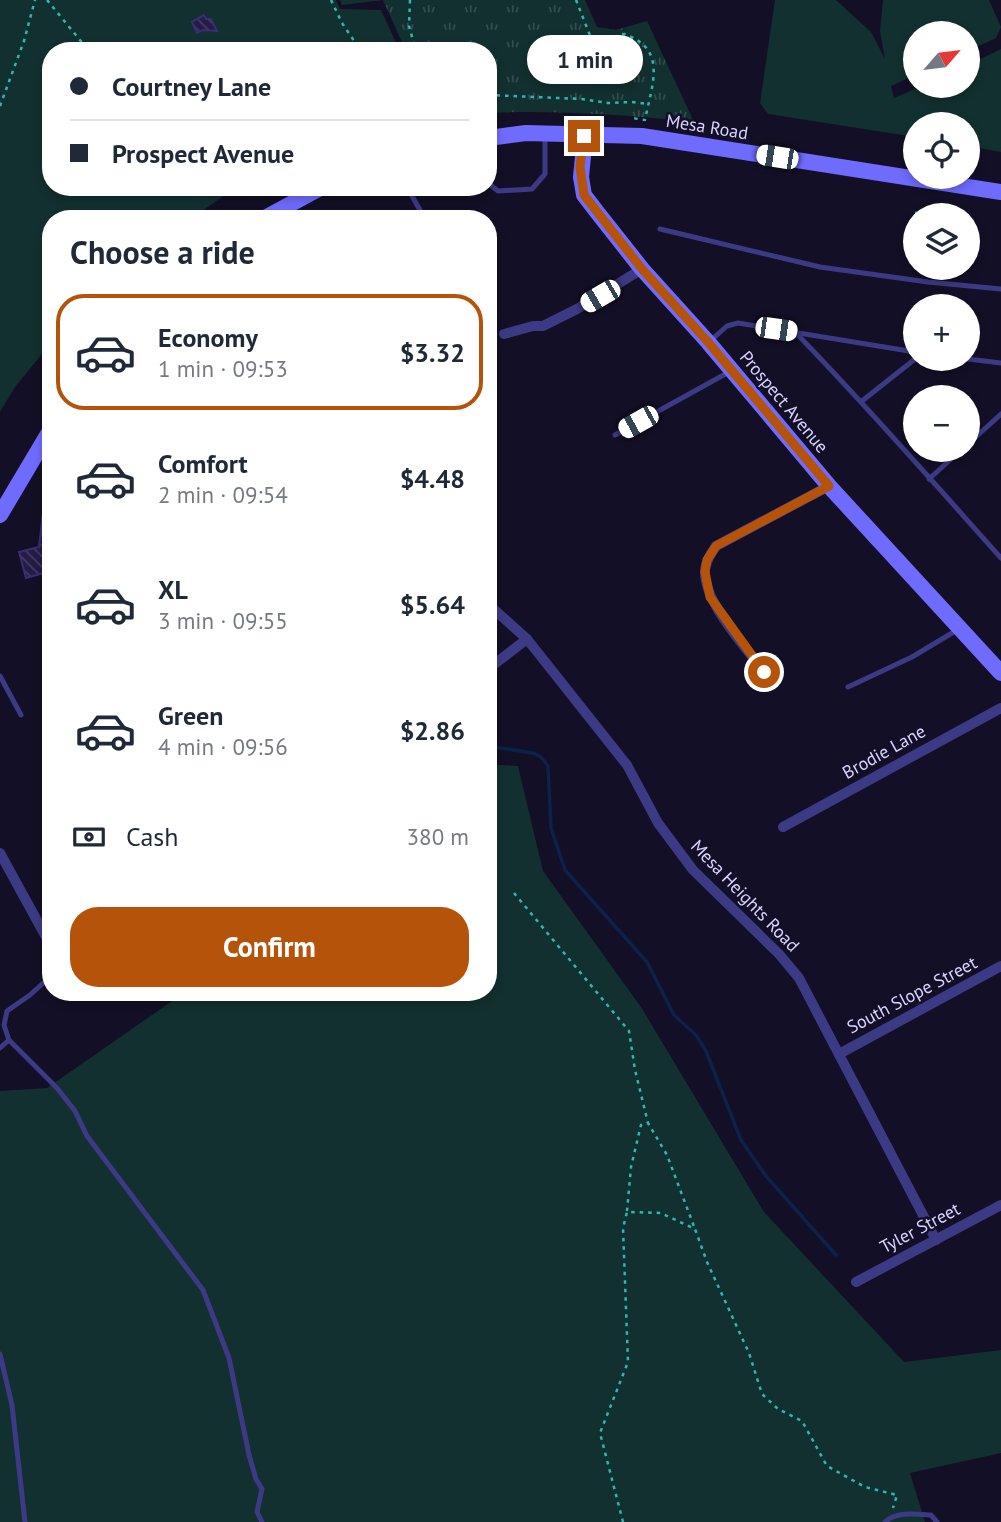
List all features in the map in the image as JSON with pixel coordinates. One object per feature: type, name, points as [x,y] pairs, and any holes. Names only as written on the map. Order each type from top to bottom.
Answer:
[{"type":"street","name":"Mesa Road","points":[[497,137],[526,133],[642,136],[1001,191]]},
{"type":"street","name":"Prospect Avenue","points":[[584,136],[580,167],[584,195],[642,269],[708,342],[829,486],[1001,673]]},
{"type":"street","points":[[279,210],[305,196]]},
{"type":"street","points":[[504,334],[543,326],[577,309],[642,269]]},
{"type":"street","points":[[0,515],[42,444]]},
{"type":"street","points":[[764,672],[710,597],[705,572],[707,560],[716,546],[829,486]]},
{"type":"street","name":"Mesa Heights Road","points":[[497,612],[527,639],[627,765],[658,824],[693,870],[789,965],[809,995],[936,1240]]},
{"type":"street","points":[[497,662],[527,639]]},
{"type":"street","name":"Brodie Lane","points":[[783,827],[1001,708]]},
{"type":"street","points":[[0,853],[42,930]]},
{"type":"street","name":"South Slope Street","points":[[839,1054],[1001,966]]},
{"type":"street","name":"Tyler Street","points":[[856,1282],[1001,1205]]},
{"type":"lane","points":[[497,190],[532,189],[545,174],[545,134]]},
{"type":"lane","points":[[660,229],[820,267],[1001,289]]},
{"type":"lane","points":[[708,342],[727,326],[738,323],[903,350]]},
{"type":"lane","points":[[795,331],[863,401],[929,479],[1000,553]]},
{"type":"lane","points":[[980,360],[1001,363]]},
{"type":"lane","points":[[863,401],[903,369]]},
{"type":"lane","points":[[615,435],[731,370]]},
{"type":"lane","points":[[980,433],[1001,414]]},
{"type":"lane","points":[[929,479],[948,462]]},
{"type":"lane","points":[[848,687],[912,657],[960,628]]},
{"type":"lane","points":[[0,676],[21,715]]},
{"type":"lane","points":[[42,984],[7,1011],[4,1025],[9,1040],[57,1088],[75,1111],[87,1136],[203,1290],[229,1358],[249,1455],[262,1489],[257,1512],[261,1522]]},
{"type":"lane","points":[[0,1048],[9,1040]]},
{"type":"lane","points":[[0,1354],[12,1405],[24,1522]]},
{"type":"lane","points":[[887,1520],[911,1514],[931,1515],[937,1522]]},
{"type":"path","points":[[0,106],[24,41],[35,0]]},
{"type":"path","points":[[47,0],[82,42]]},
{"type":"path","points":[[331,0],[355,42]]},
{"type":"path","points":[[410,0],[408,26],[413,42]]},
{"type":"path","points":[[576,0],[593,43],[624,34],[644,43],[652,57],[655,70],[645,120],[632,118]]},
{"type":"path","points":[[497,95],[648,104]]},
{"type":"path","points":[[514,893],[629,1031],[648,1123],[667,1155],[707,1262],[748,1353],[762,1394],[778,1409],[802,1421],[827,1466],[865,1487],[897,1495],[887,1520]]},
{"type":"path","points":[[623,1522],[600,1433],[628,1362],[623,1227],[631,1167],[641,1125],[648,1123]]},
{"type":"path","points":[[627,1212],[661,1213],[695,1229]]},
{"type":"green space","points":[[0,0],[336,0],[340,9],[381,10],[396,42],[42,42],[42,196],[224,196],[203,210],[42,210],[42,354],[15,387],[0,412]]},
{"type":"green space","points":[[340,0],[383,0],[342,5]]},
{"type":"green space","points":[[383,0],[585,0],[597,27],[616,30],[647,21],[694,122],[591,114],[497,113],[497,42],[402,42]]},
{"type":"green space","points":[[775,0],[836,0],[871,32],[885,59],[880,31],[883,0],[989,0],[1001,27],[996,38],[980,45],[980,21],[903,21],[903,80],[891,86],[894,98],[903,94],[903,98],[980,98],[980,59],[1001,49],[1001,152],[980,148],[980,112],[903,112],[903,135],[768,114],[760,103]]},
{"type":"green space","points":[[497,765],[518,766],[543,871],[641,1007],[764,1212],[904,1362],[1001,1350],[1001,1453],[910,1473],[925,1522],[0,1522],[0,1091],[47,1088],[172,1001],[497,1001]]},
{"type":"building","points":[[204,15],[206,19],[211,19],[217,31],[203,30],[197,33],[192,22]]},
{"type":"building","points":[[42,521],[42,574],[26,578],[19,552],[39,547]]},
{"type":"waterway","points":[[497,747],[533,753],[541,757],[548,766],[551,828],[565,870],[647,962],[674,1015],[696,1035],[706,1051],[741,1140],[766,1176],[836,1255]]},
{"type":"route","points":[[584,136],[580,167],[584,195],[642,269],[708,342],[829,486],[716,546],[707,560],[705,572],[710,597],[764,672]]}]
